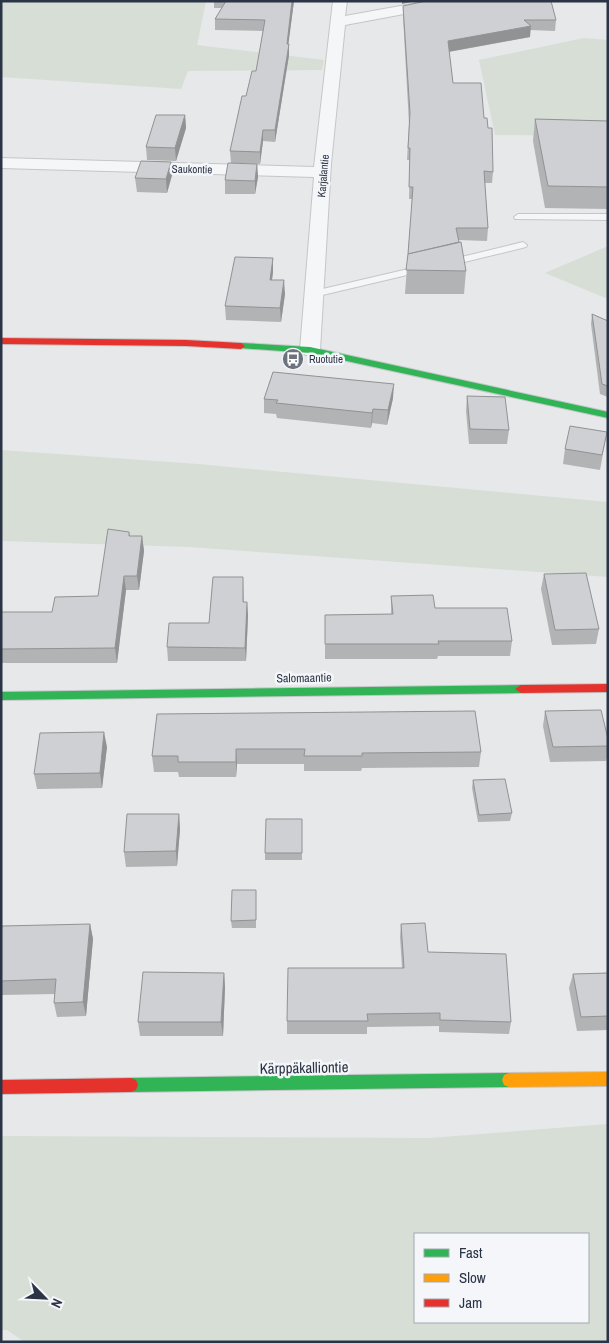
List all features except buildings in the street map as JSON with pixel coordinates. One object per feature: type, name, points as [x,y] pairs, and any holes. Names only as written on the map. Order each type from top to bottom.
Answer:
[{"type":"street","name":"Karjalantie","points":[[310,350],[323,172],[340,1]]},
{"type":"street","points":[[338,22],[452,1]]},
{"type":"street","name":"Saukontie","points":[[1,163],[323,172]]},
{"type":"street","points":[[1,341],[186,343],[310,350],[608,415]]},
{"type":"street","name":"Salomaantie","points":[[1,696],[608,688]]},
{"type":"street","name":"Kärppäkalliontie","points":[[1,1087],[608,1079]]},
{"type":"lane","points":[[518,217],[608,217]]},
{"type":"lane","points":[[314,294],[523,246]]},
{"type":"shaded area","points":[[1,1],[206,1],[197,45],[324,60],[322,70],[188,71],[181,89],[1,77]]},
{"type":"shaded area","points":[[584,38],[608,40],[608,136],[495,135],[479,60]]},
{"type":"shaded area","points":[[608,246],[608,299],[545,273]]},
{"type":"shaded area","points":[[1,450],[198,464],[608,502],[608,577],[189,547],[1,541]]},
{"type":"shaded area","points":[[608,1124],[608,1342],[25,1342],[7,1330],[1,1330],[1,1136],[430,1138]]},
{"type":"traffic: fast","points":[[241,346],[310,350],[608,415]]},
{"type":"traffic: fast","points":[[1,696],[521,689]]},
{"type":"traffic: fast","points":[[131,1085],[509,1080]]},
{"type":"traffic: slow","points":[[509,1080],[608,1079]]},
{"type":"traffic: jam","points":[[1,341],[186,343],[241,346]]},
{"type":"traffic: jam","points":[[521,689],[608,688]]},
{"type":"traffic: jam","points":[[1,1087],[131,1085]]},
{"type":"place","name":"Ruotutie","points":[[293,359]]}]
